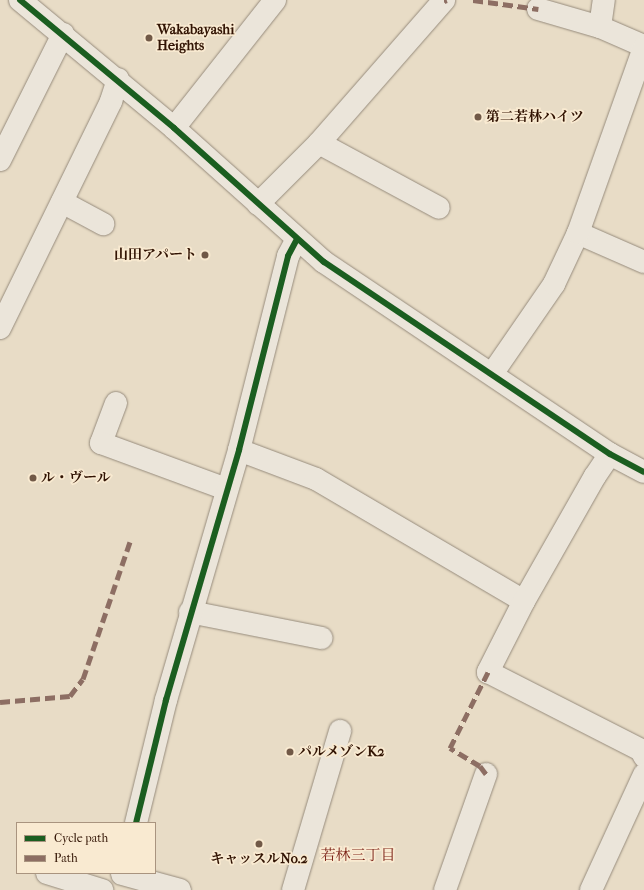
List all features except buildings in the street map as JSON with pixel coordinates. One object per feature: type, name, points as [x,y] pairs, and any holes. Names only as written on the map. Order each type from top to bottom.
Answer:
[{"type":"street","points":[[20,0],[63,34],[174,128],[324,262],[610,454],[644,472]]},
{"type":"street","points":[[174,128],[275,0]]},
{"type":"street","points":[[258,204],[319,143],[444,0]]},
{"type":"street","points":[[600,27],[604,0]]},
{"type":"street","points":[[492,374],[554,284],[578,233],[644,47],[600,27],[538,9]]},
{"type":"street","points":[[0,160],[63,34]]},
{"type":"street","points":[[0,328],[111,101],[118,80]]},
{"type":"street","points":[[319,143],[439,208]]},
{"type":"street","points":[[62,202],[103,224]]},
{"type":"street","points":[[578,233],[644,262]]},
{"type":"street","points":[[136,822],[190,612],[239,450],[288,256],[297,239]]},
{"type":"street","points":[[116,403],[101,443],[226,489]]},
{"type":"street","points":[[239,450],[316,479],[524,601]]},
{"type":"street","points":[[610,454],[595,476],[524,601],[488,672],[643,750]]},
{"type":"street","points":[[190,612],[321,638]]},
{"type":"street","points":[[293,890],[340,731]]},
{"type":"street","points":[[445,890],[486,774]]},
{"type":"street","points":[[591,890],[644,775]]},
{"type":"street","points":[[51,874],[102,890]]},
{"type":"street","points":[[120,879],[180,890]]},
{"type":"marked path","points":[[473,0],[538,9]]},
{"type":"marked path","points":[[0,702],[70,696],[83,679],[130,542]]},
{"type":"marked path","points":[[486,774],[480,766],[450,748],[488,672]]},
{"type":"cycle path","points":[[20,0],[174,128],[324,262],[610,454],[644,472]]},
{"type":"cycle path","points":[[136,822],[166,700],[239,450],[288,256],[297,239]]},
{"type":"place","name":"Wakabayashi Heights","points":[[149,38]]},
{"type":"place","name":"第二若林ハイツ","points":[[478,117]]},
{"type":"place","name":"山田アパート","points":[[205,255]]},
{"type":"place","name":"ル・ヴール","points":[[33,478]]},
{"type":"place","name":"パルメゾンK2","points":[[290,752]]},
{"type":"place","name":"キャッスルNo.2","points":[[259,844]]},
{"type":"district","name":"若林三丁目","points":[[358,856]]}]
